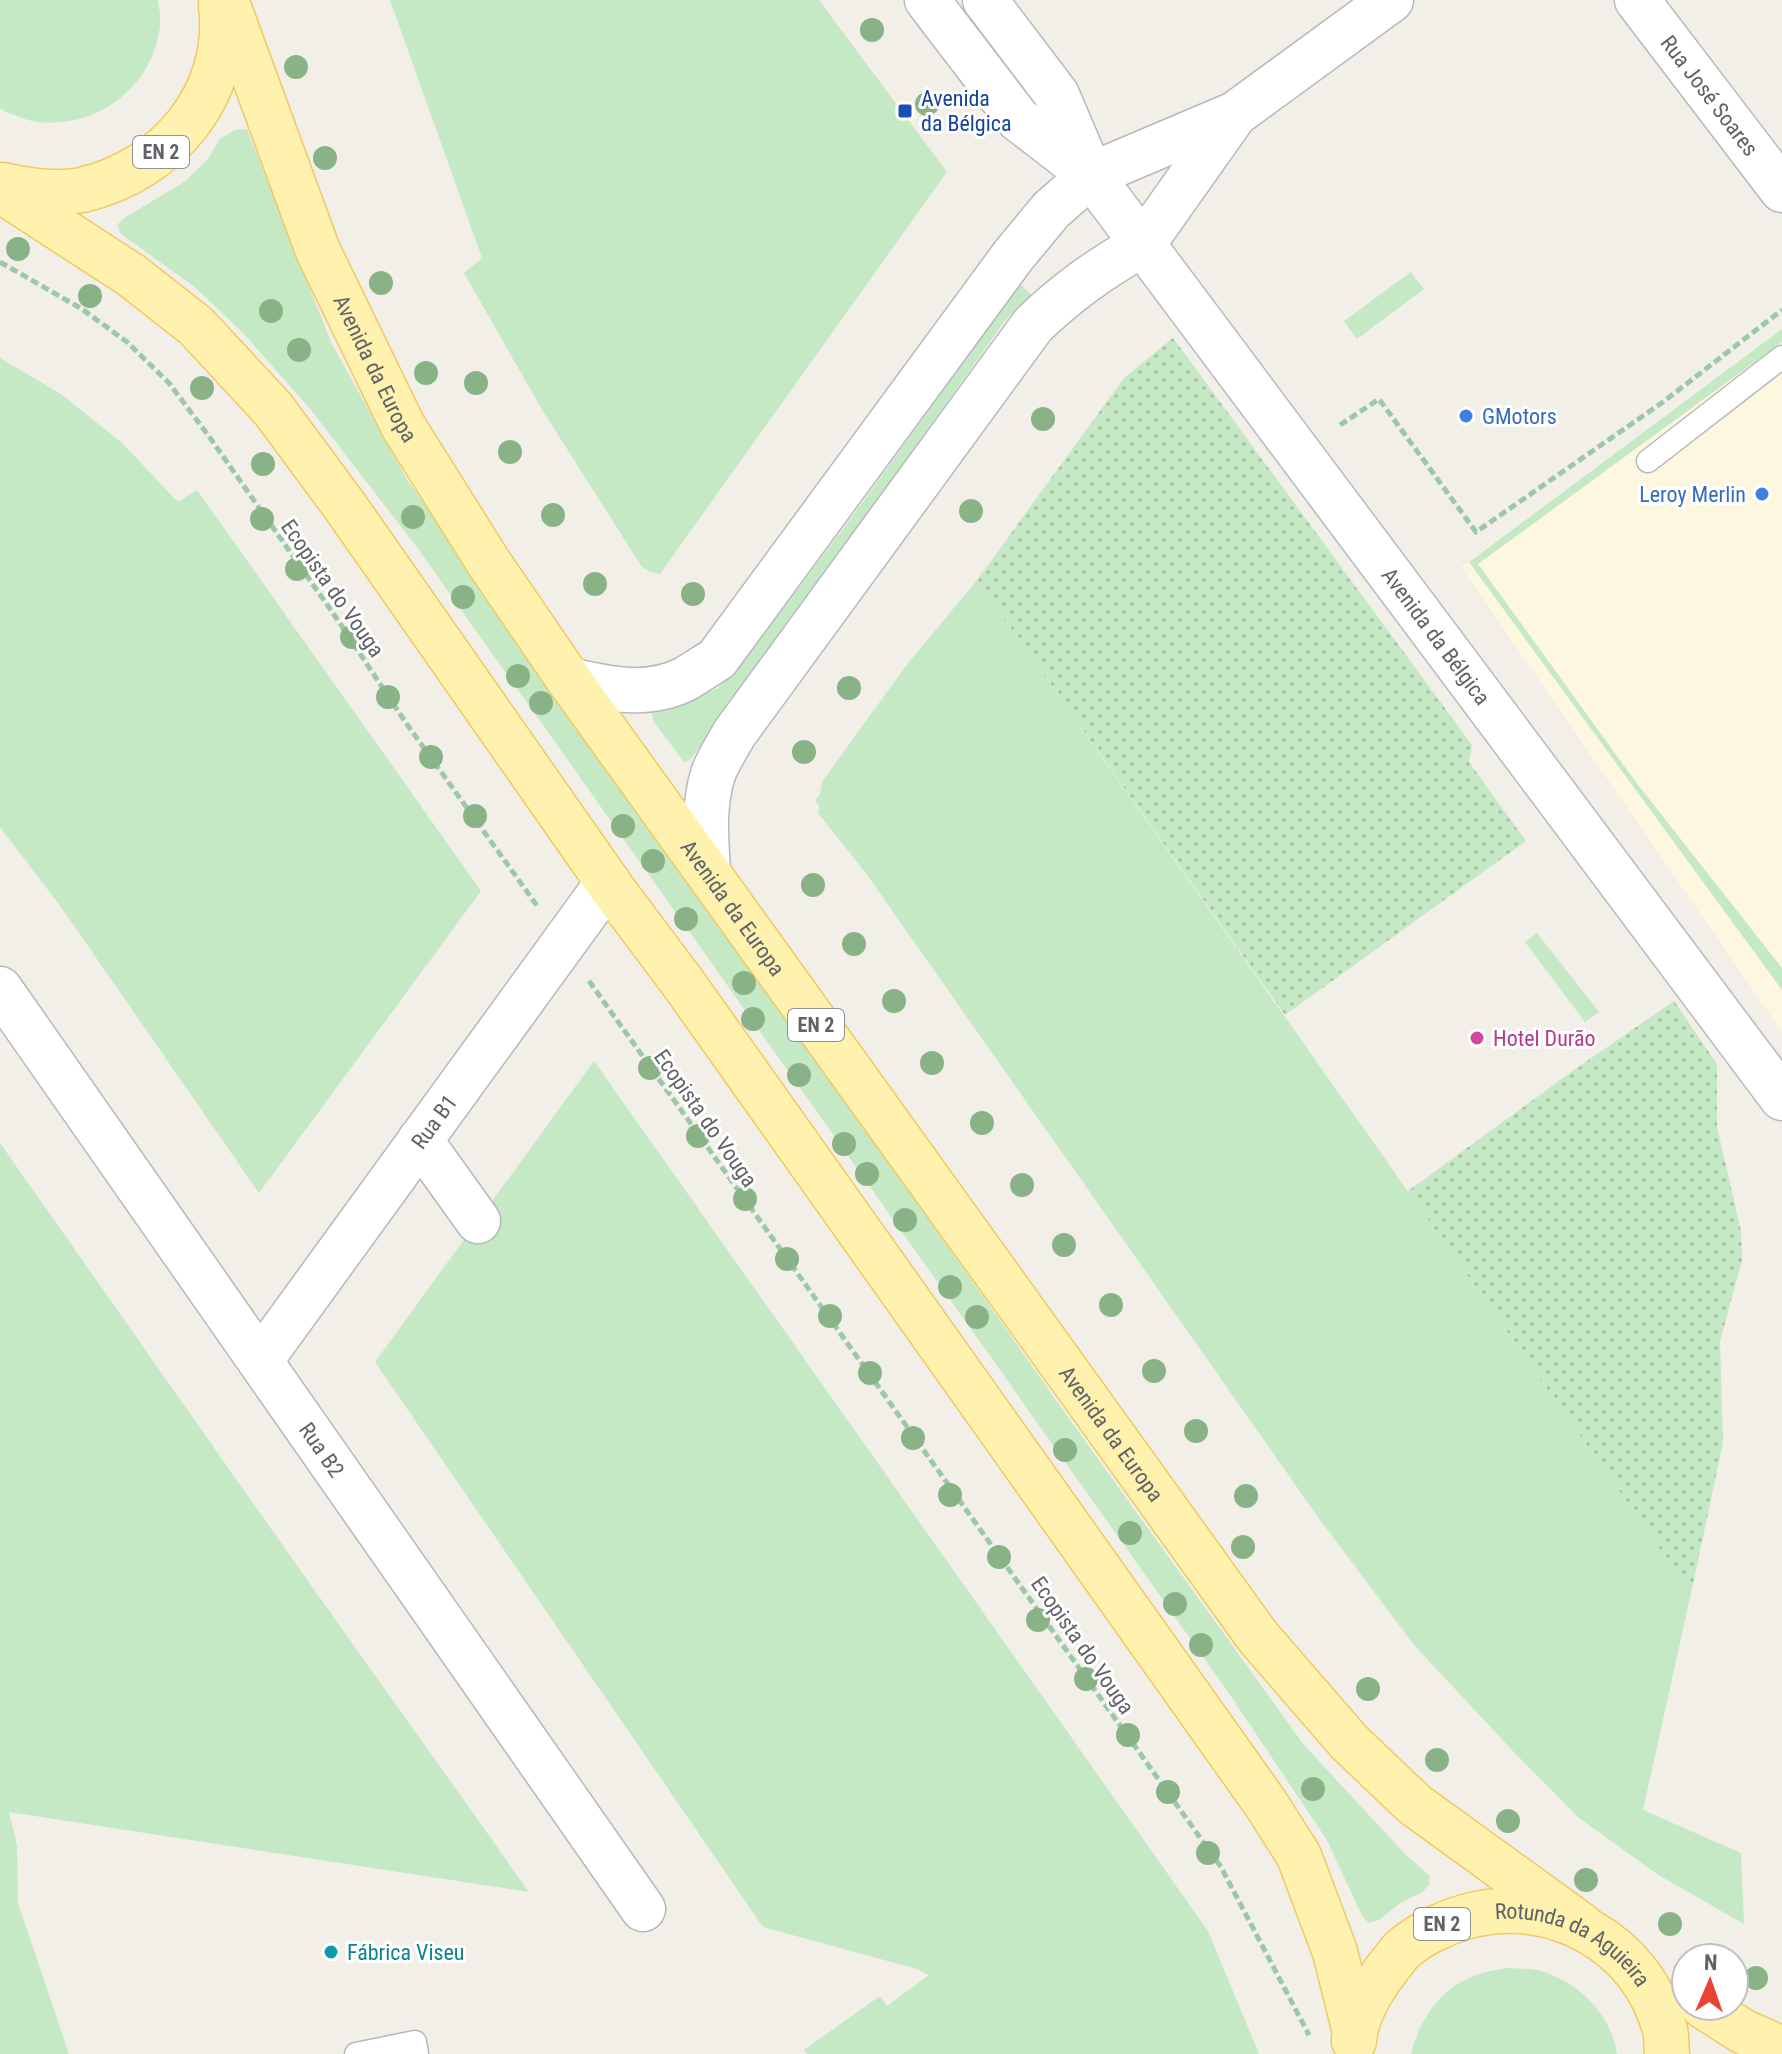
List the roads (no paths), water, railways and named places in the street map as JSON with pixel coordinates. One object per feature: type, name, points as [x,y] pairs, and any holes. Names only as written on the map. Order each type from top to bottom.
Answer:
[{"type":"main road","name":"EN 2","points":[[0,187],[32,192],[80,190],[125,176],[164,150],[196,114],[215,72],[223,25],[223,0]]},
{"type":"main road","name":"Avenida da Europa","points":[[223,0],[318,251],[403,426],[489,563],[569,680],[1258,1637],[1349,1742],[1414,1804],[1581,1925]]},
{"type":"main road","name":"Avenida da Bélgica","points":[[927,0],[1018,119],[1091,175]]},
{"type":"main road","name":"Avenida da Bélgica","points":[[985,0],[1057,95],[1091,175],[1778,1083]]},
{"type":"main road","points":[[569,680],[610,689],[654,690],[685,679],[717,659],[1013,256],[1051,210],[1091,175],[1235,114],[1391,0]]},
{"type":"main road","name":"Rua José Soares","points":[[1637,0],[1782,190]]},
{"type":"main road","points":[[708,871],[705,835],[707,799],[714,771],[734,734],[1033,325],[1099,269],[1143,244],[1235,114]]},
{"type":"main road","name":"EN 2","points":[[0,187],[131,275],[196,326],[273,409],[362,531],[608,882],[1266,1804],[1299,1856],[1335,1952],[1345,2048]]},
{"type":"main road","name":"Rua B1","points":[[260,1361],[608,882]]},
{"type":"main road","name":"Rua B2","points":[[0,989],[643,1909]]},
{"type":"main road","points":[[420,1140],[478,1221]]},
{"type":"main road","name":"Rotunda da Aguieira","points":[[1345,2048],[1373,1988],[1402,1950],[1442,1924],[1487,1910],[1535,1911],[1581,1925],[1619,1952],[1648,1988],[1665,2030],[1667,2054]]},
{"type":"main road","points":[[1619,1952],[1670,1985]]},
{"type":"main road","points":[[1728,2022],[1782,2049]]},
{"type":"lane","points":[[1648,461],[1782,357]]},
{"type":"lane","points":[[356,2054],[415,2042],[417,2054]]},
{"type":"place","name":"Avenida da Bélgica","points":[[905,111]]},
{"type":"place","name":"GMotors","points":[[1466,416]]},
{"type":"place","name":"Leroy Merlin","points":[[1762,494]]},
{"type":"place","name":"Hotel Durão","points":[[1477,1038]]},
{"type":"place","name":"Fábrica Viseu","points":[[331,1952]]}]
